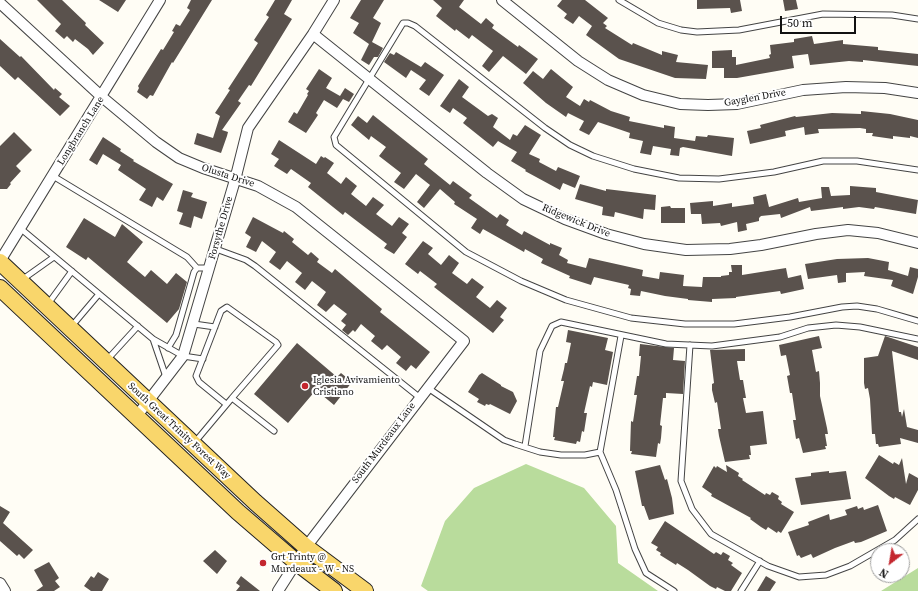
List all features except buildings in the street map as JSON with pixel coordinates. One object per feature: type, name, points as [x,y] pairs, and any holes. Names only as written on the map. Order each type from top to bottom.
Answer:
[{"type":"main road","name":"South Great Trinity Forest Way","points":[[0,262],[193,444],[306,547],[365,591]]},
{"type":"main road","name":"South Great Trinity Forest Way","points":[[0,288],[238,512],[296,562],[334,591]]},
{"type":"street","name":"Longbranch Lane","points":[[0,262],[160,0]]},
{"type":"street","name":"Forsythe Drive","points":[[136,417],[167,380],[184,356],[216,249],[248,128],[313,34],[334,0]]},
{"type":"street","name":"Gayglen Drive","points":[[502,0],[578,61],[608,80],[643,95],[680,104],[737,104],[803,90],[846,87],[885,88],[918,93]]},
{"type":"street","name":"Olusta Drive","points":[[0,3],[102,96],[156,142],[180,158],[235,180],[258,186],[296,207],[464,341]]},
{"type":"street","name":"Ridgewick Drive","points":[[313,34],[487,173],[523,199],[565,219],[606,234],[644,244],[686,250],[730,249],[848,230],[878,233],[918,243]]},
{"type":"street","name":"South Murdeaux Lane","points":[[278,591],[306,547],[464,341]]},
{"type":"street","points":[[0,583],[5,591]]},
{"type":"lane","points":[[619,0],[658,23],[681,30],[697,32],[739,30],[823,14],[892,15],[918,19]]},
{"type":"lane","points":[[918,170],[857,161],[823,161],[774,172],[719,179],[679,178],[634,169],[593,156],[570,146],[415,26],[408,24],[403,24],[334,138],[336,145],[466,252],[521,281],[566,300],[631,318],[685,324],[734,324],[857,306],[877,309],[918,321]]},
{"type":"lane","points":[[53,176],[187,257],[197,268],[210,268]]},
{"type":"lane","points":[[20,228],[152,339],[184,356],[203,359]]},
{"type":"lane","points":[[216,249],[246,260],[255,266],[420,397]]},
{"type":"lane","points":[[20,281],[54,257]]},
{"type":"lane","points":[[168,348],[176,335],[194,272],[197,268]]},
{"type":"lane","points":[[47,306],[72,271]]},
{"type":"lane","points":[[70,328],[99,294]]},
{"type":"lane","points":[[193,444],[278,345],[276,342],[227,307],[221,311],[196,376],[199,382],[226,404]]},
{"type":"lane","points":[[525,446],[540,351],[552,326],[561,322],[621,336],[666,344],[712,346],[780,337],[808,328],[836,324],[860,327],[918,339]]},
{"type":"lane","points":[[194,324],[215,327]]},
{"type":"lane","points":[[106,361],[138,326]]},
{"type":"lane","points":[[621,336],[600,452],[616,490],[635,549],[646,573],[674,591]]},
{"type":"lane","points":[[152,339],[167,380]]},
{"type":"lane","points":[[690,345],[681,481],[692,509],[711,534],[760,561],[799,577],[826,575],[850,566],[895,540],[918,519]]},
{"type":"lane","points":[[427,388],[504,440],[540,452],[585,455],[600,452]]},
{"type":"lane","points":[[232,398],[274,431]]},
{"type":"lane","points":[[741,591],[760,561]]},
{"type":"green space","points":[[526,464],[584,488],[616,526],[618,563],[658,591],[428,591],[421,586],[445,521],[474,488]]},
{"type":"green space","points":[[918,568],[918,591],[881,591],[894,583],[910,583],[910,573]]},
{"type":"place","name":"Iglesia Avivamiento Cristiano","points":[[305,386]]},
{"type":"place","name":"Grt Trinty @ Murdeaux - W - NS","points":[[263,563]]}]
